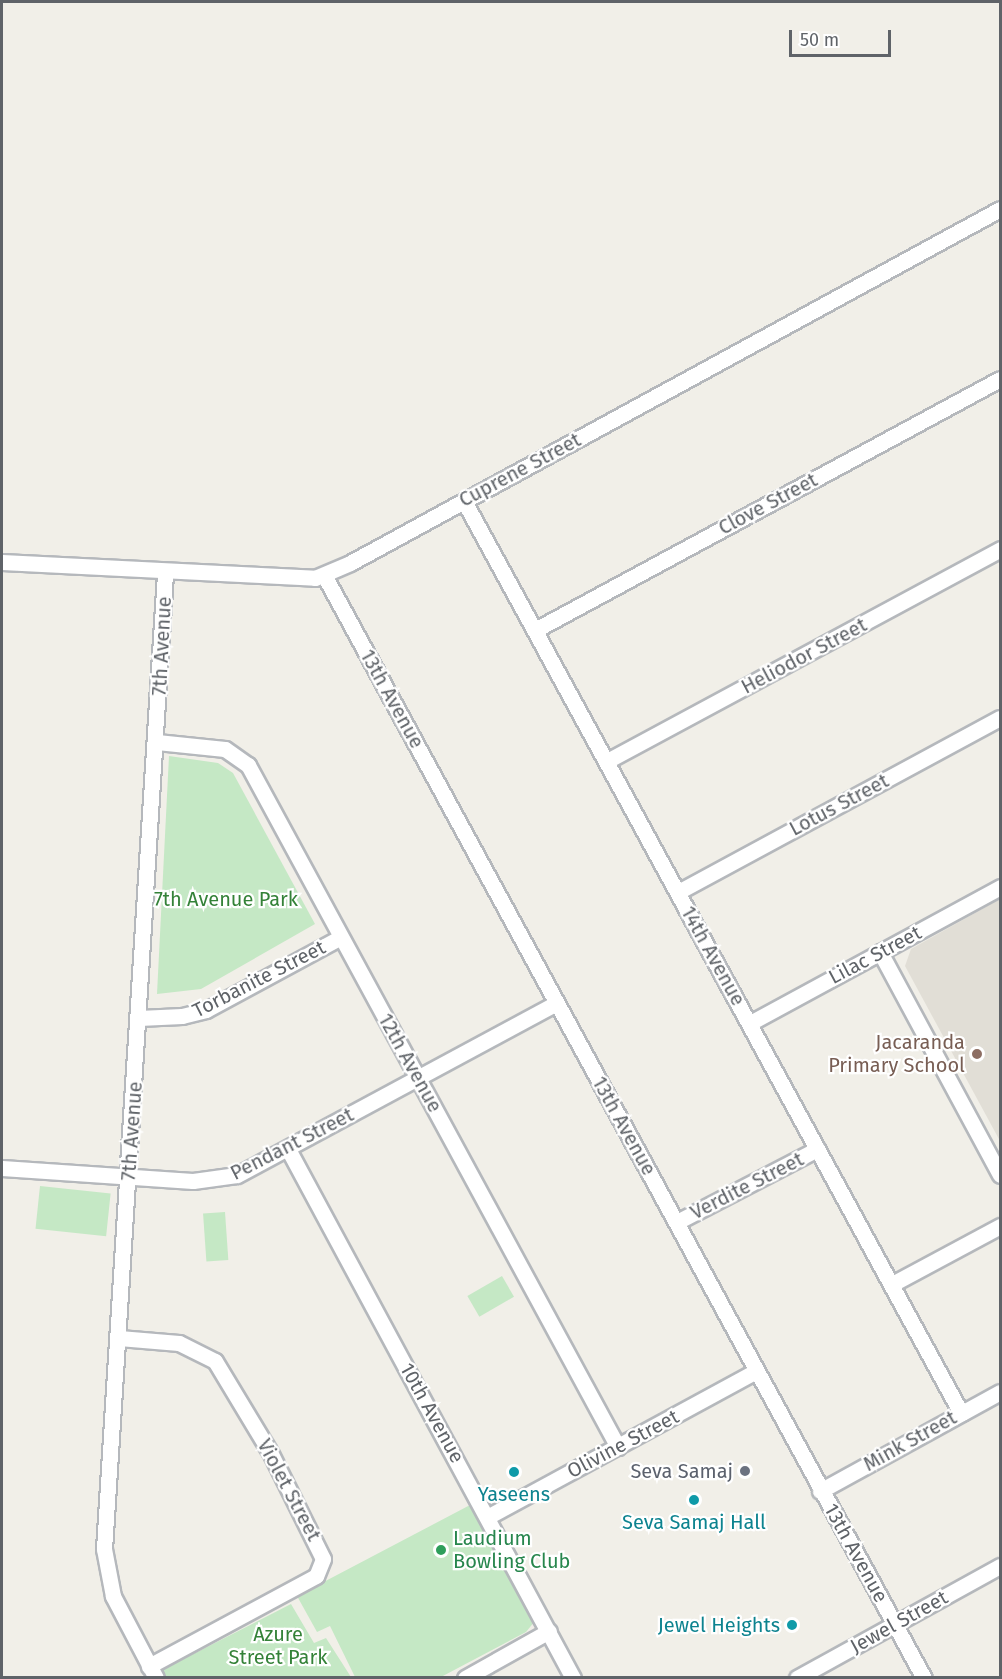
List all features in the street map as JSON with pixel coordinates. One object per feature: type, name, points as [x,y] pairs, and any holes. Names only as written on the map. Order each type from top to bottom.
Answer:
[{"type":"street","name":"Cuprene Street","points":[[2,562],[165,573],[305,579],[324,575],[1000,209]]},
{"type":"street","name":"Clove Street","points":[[535,630],[1000,379]]},
{"type":"street","name":"14th Avenue","points":[[464,501],[961,1413]]},
{"type":"street","name":"Heliodor Street","points":[[607,761],[1000,549]]},
{"type":"street","name":"7th Avenue","points":[[153,1671],[113,1596],[104,1549],[157,742],[165,573]]},
{"type":"street","name":"13th Avenue","points":[[324,575],[677,1222],[820,1491],[924,1677]]},
{"type":"street","name":"Lotus Street","points":[[678,892],[1000,718]]},
{"type":"street","name":"12th Avenue","points":[[157,742],[231,751],[245,761],[618,1447]]},
{"type":"street","name":"Lilac Street","points":[[750,1023],[1000,887]]},
{"type":"street","name":"Torbanite Street","points":[[139,1018],[183,1016],[206,1010],[341,937]]},
{"type":"street","points":[[880,952],[1000,1175]]},
{"type":"street","name":"Pendant Street","points":[[2,1168],[222,1179],[288,1149],[556,1003]]},
{"type":"street","name":"10th Avenue","points":[[288,1149],[489,1516],[573,1677]]},
{"type":"street","name":"Verdite Street","points":[[677,1222],[817,1149]]},
{"type":"street","points":[[892,1284],[1000,1226]]},
{"type":"street","name":"Violet Street","points":[[119,1338],[179,1343],[215,1360],[270,1452],[323,1559],[316,1576],[153,1671]]},
{"type":"street","name":"Olivine Street","points":[[489,1516],[756,1371]]},
{"type":"street","name":"Mink Street","points":[[820,1491],[1000,1392]]},
{"type":"street","name":"Jewel Street","points":[[797,1677],[1000,1566]]},
{"type":"street","points":[[465,1677],[549,1631]]},
{"type":"shaded area","name":"Jacaranda Primary School","points":[[1000,899],[1000,1141],[905,966],[911,949]]},
{"type":"green space","name":"7th Avenue Park","points":[[169,756],[218,763],[233,773],[315,924],[201,989],[157,994]]},
{"type":"green space","points":[[40,1186],[111,1193],[106,1236],[36,1229]]},
{"type":"green space","points":[[225,1212],[228,1260],[206,1261],[203,1214]]},
{"type":"green space","points":[[502,1276],[514,1297],[479,1317],[467,1296]]},
{"type":"green space","name":"Laudium Bowling Club","points":[[472,1504],[535,1621],[526,1632],[441,1677],[355,1677],[330,1626],[317,1632],[297,1596]]},
{"type":"green space","name":"Azure Street Park","points":[[291,1604],[314,1643],[326,1638],[351,1677],[163,1678],[160,1671]]},
{"type":"place","name":"Jacaranda Primary School","points":[[977,1054]]},
{"type":"place","name":"Seva Samaj","points":[[745,1471]]},
{"type":"place","name":"Yaseens","points":[[514,1472]]},
{"type":"place","name":"Seva Samaj Hall","points":[[694,1500]]},
{"type":"place","name":"Laudium Bowling Club","points":[[441,1550]]},
{"type":"place","name":"Jewel Heights","points":[[792,1625]]}]
